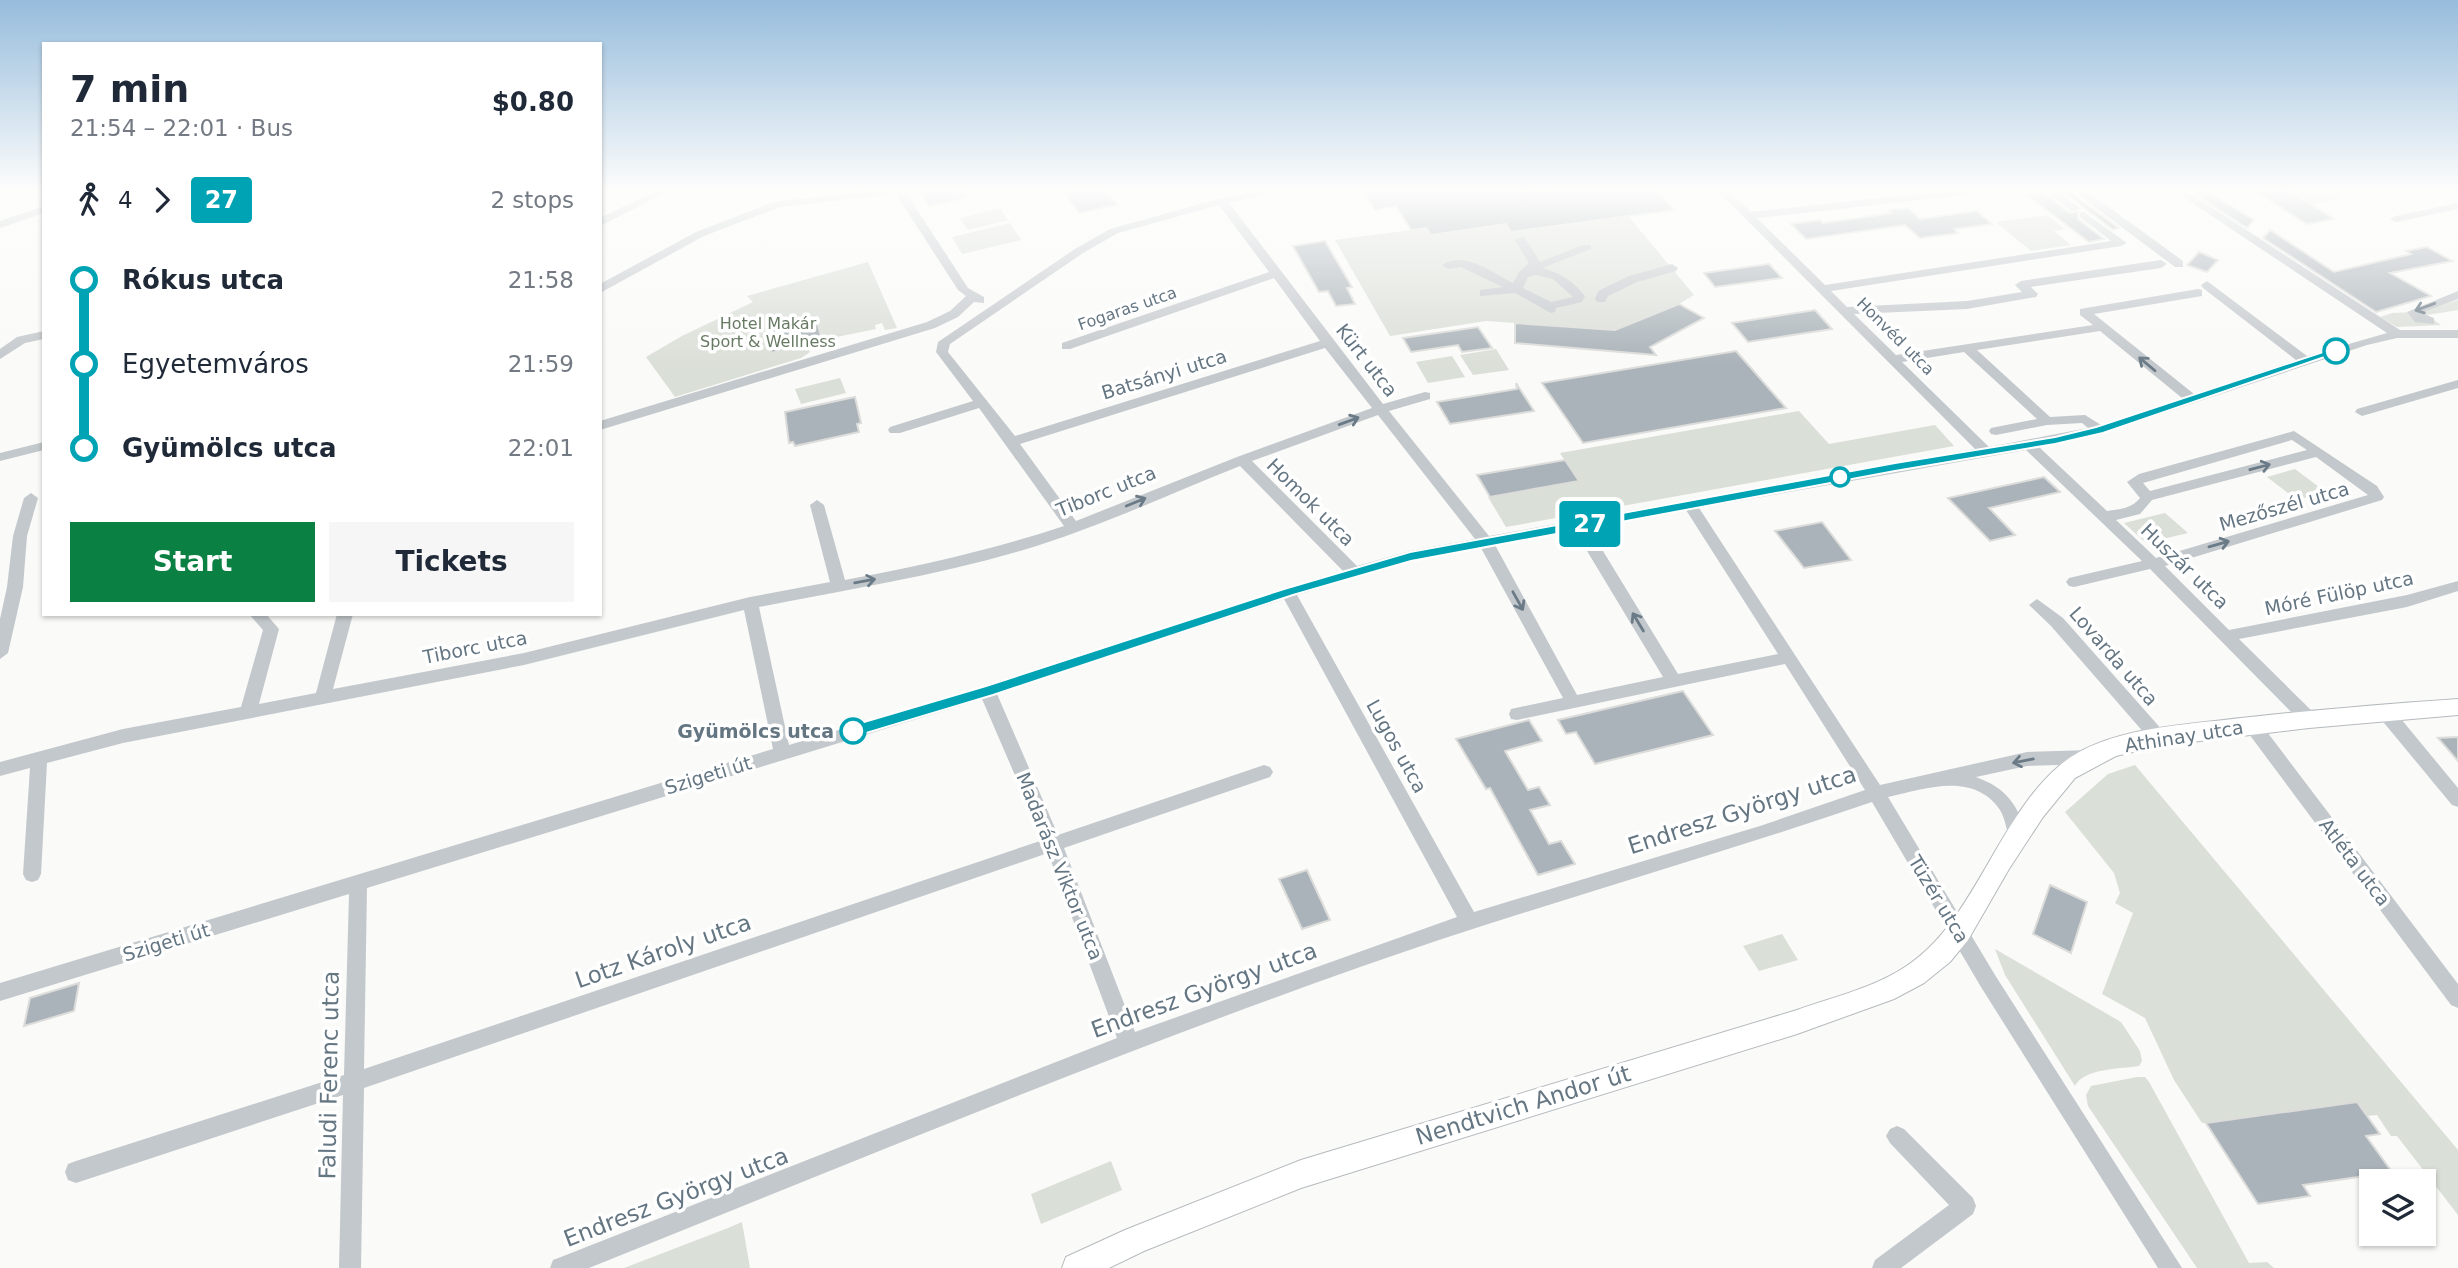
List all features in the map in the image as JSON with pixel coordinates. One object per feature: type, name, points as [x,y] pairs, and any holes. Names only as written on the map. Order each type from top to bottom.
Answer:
[{"type":"main road","name":"Athinay utca","points":[[1959,932],[2017,836],[2053,785],[2067,772],[2091,757],[2135,741],[2158,737],[2309,719],[2458,707]]},
{"type":"main road","name":"Nendtvich Andor út","points":[[1077,1268],[1135,1240],[1301,1174],[1852,1004],[1914,975],[1941,954],[1959,932]]},
{"type":"street","points":[[602,288],[676,247]]},
{"type":"street","points":[[936,247],[964,290],[972,297],[1003,302]]},
{"type":"street","points":[[1073,528],[1012,442],[942,352],[944,342],[1086,247]]},
{"type":"street","name":"Kürt utca","points":[[1257,247],[1485,541],[1573,702]]},
{"type":"street","points":[[1522,247],[1527,275],[1550,307],[1579,298],[1604,300],[1602,294],[1633,279],[1672,268]]},
{"type":"street","points":[[1484,293],[1587,247]]},
{"type":"street","name":"Honvéd utca","points":[[1782,247],[1986,452]]},
{"type":"street","points":[[1824,289],[2094,247]]},
{"type":"street","points":[[2156,247],[2306,362]]},
{"type":"street","points":[[2265,247],[2397,334]]},
{"type":"street","points":[[1448,265],[1463,263],[1527,275],[1557,276],[1579,298]]},
{"type":"street","points":[[1846,310],[1968,305],[2032,294],[2021,285],[2161,264]]},
{"type":"street","name":"Fogaras utca","points":[[1066,346],[1276,273]]},
{"type":"street","points":[[2192,399],[2084,312],[2194,277]]},
{"type":"street","points":[[2430,321],[2419,319],[2413,312],[2458,295]]},
{"type":"street","points":[[602,425],[931,325],[954,314],[972,297]]},
{"type":"street","points":[[1895,359],[2103,327]]},
{"type":"street","name":"Szigeti út","points":[[0,992],[988,691],[1288,592],[1410,556],[2029,445],[2099,430],[2363,342],[2397,334],[2458,334]]},
{"type":"street","points":[[0,355],[21,340],[42,335]]},
{"type":"street","name":"Batsányi utca","points":[[1012,442],[1328,342]]},
{"type":"street","points":[[1967,348],[2047,421]]},
{"type":"street","points":[[2361,412],[2458,384]]},
{"type":"street","name":"Tiborc utca","points":[[0,769],[122,736],[524,659],[750,603],[909,573],[1017,547],[1073,528],[1242,460],[1381,409],[1425,396]]},
{"type":"street","points":[[895,430],[981,402]]},
{"type":"street","points":[[1996,431],[2047,421],[2085,419],[2099,430]]},
{"type":"street","name":"Mezőszél utca","points":[[2074,582],[2153,563],[2377,497],[2372,489],[2294,435],[2134,482],[2147,497]]},
{"type":"street","name":"Huszár utca","points":[[2029,445],[2153,563],[2309,719]]},
{"type":"street","points":[[0,457],[42,446]]},
{"type":"street","points":[[2104,517],[2137,510],[2147,497],[2318,452]]},
{"type":"street","name":"Homok utca","points":[[1242,460],[1353,572]]},
{"type":"street","points":[[0,653],[15,587],[20,537],[31,498]]},
{"type":"street","points":[[1707,530],[1709,508],[1714,501]]},
{"type":"street","points":[[817,505],[839,586]]},
{"type":"street","name":"Tüzér utca","points":[[1691,506],[1876,793],[1959,932],[2171,1268]]},
{"type":"street","points":[[1580,526],[1673,680]]},
{"type":"street","name":"Móré Fülöp utca","points":[[2227,636],[2407,601],[2458,586]]},
{"type":"street","name":"Lugos utca","points":[[1288,592],[1469,921]]},
{"type":"street","points":[[750,603],[782,752]]},
{"type":"street","name":"Lovarda utca","points":[[2037,605],[2057,621],[2158,737]]},
{"type":"street","points":[[248,712],[271,629],[259,616]]},
{"type":"street","points":[[323,698],[345,616]]},
{"type":"street","points":[[1517,714],[1790,657]]},
{"type":"street","name":"Madarász Viktor utca","points":[[988,691],[1053,844],[1129,1043]]},
{"type":"street","points":[[2386,713],[2458,800]]},
{"type":"street","name":"Atléta utca","points":[[2252,725],[2458,999]]},
{"type":"street","name":"Endresz György utca","points":[[561,1268],[1129,1043],[1469,921],[1771,829],[1876,793],[2027,760],[2091,757]]},
{"type":"street","points":[[32,874],[39,758]]},
{"type":"street","name":"Lotz Károly utca","points":[[76,1172],[354,1082],[1264,772]]},
{"type":"street","points":[[1952,777],[1983,786],[2007,803],[2015,821],[2017,836]]},
{"type":"street","name":"Faludi Ferenc utca","points":[[350,1268],[358,883]]},
{"type":"street","points":[[1883,1268],[1965,1206],[1897,1136]]},
{"type":"green space","points":[[958,247],[991,247],[962,254]]},
{"type":"green space","points":[[1339,247],[1654,247],[1694,295],[1679,304],[1615,330],[1486,321],[1390,336]]},
{"type":"green space","points":[[2026,247],[2057,247],[2031,251]]},
{"type":"green space","name":"Hotel Makár Sport & Wellness","points":[[868,262],[897,328],[885,330],[882,323],[875,325],[876,329],[822,340],[821,337],[804,339],[810,352],[801,358],[675,397],[646,357],[682,336],[753,302],[747,296]]},
{"type":"green space","points":[[2458,300],[2458,310],[2427,315],[2441,325],[2397,327],[2380,317],[2392,313],[2417,312]]},
{"type":"green space","points":[[1496,349],[1509,370],[1473,375],[1460,355]]},
{"type":"green space","points":[[1452,356],[1465,377],[1428,383],[1416,362]]},
{"type":"green space","points":[[840,378],[846,393],[801,404],[795,389]]},
{"type":"green space","points":[[1799,411],[1829,444],[1935,425],[1954,446],[1506,527],[1488,497],[1578,481],[1560,453]]},
{"type":"green space","points":[[2295,469],[2326,492],[2297,500],[2267,477]]},
{"type":"green space","points":[[2165,513],[2188,533],[2146,543],[2124,523]]},
{"type":"green space","points":[[2135,765],[2458,1150],[2458,1215],[2436,1187],[2436,1169],[2422,1169],[2397,1136],[2391,1136],[2377,1115],[2367,1116],[2357,1102],[2202,1123],[2174,1080],[2145,1018],[2102,994],[2133,913],[2115,903],[2120,893],[2114,873],[2065,812],[2108,774]]},
{"type":"green space","points":[[1782,934],[1798,960],[1759,971],[1743,946]]},
{"type":"green space","points":[[1995,949],[2121,1022],[2140,1051],[2142,1061],[2139,1066],[2094,1073],[2080,1080],[2075,1086],[2005,975]]},
{"type":"green space","points":[[2145,1077],[2149,1082],[2249,1263],[2267,1262],[2274,1268],[2197,1268],[2088,1106],[2086,1095],[2091,1086]]},
{"type":"green space","points":[[1111,1161],[1122,1190],[1041,1224],[1031,1194]]},
{"type":"green space","points":[[742,1222],[750,1268],[624,1268],[728,1228]]},
{"type":"building","points":[[1294,247],[1329,247],[1352,287],[1347,288],[1355,304],[1336,306],[1328,291],[1319,292]]},
{"type":"building","points":[[2277,247],[2296,247],[2334,272],[2411,254],[2406,251],[2426,247],[2452,261],[2390,273],[2431,296],[2376,312]]},
{"type":"building","points":[[2199,252],[2218,260],[2207,272],[2187,265]]},
{"type":"building","points":[[1769,264],[1782,278],[1715,287],[1704,273]]},
{"type":"building","points":[[1679,304],[1704,318],[1650,347],[1656,355],[1515,343],[1515,323],[1615,330]]},
{"type":"building","points":[[1815,310],[1832,329],[1748,342],[1732,323]]},
{"type":"building","points":[[816,317],[821,336],[787,341],[792,348],[771,353],[768,328],[796,329],[791,322]]},
{"type":"building","points":[[1478,327],[1492,348],[1462,352],[1458,345],[1411,352],[1403,338]]},
{"type":"building","points":[[1736,351],[1786,408],[1583,443],[1542,383]]},
{"type":"building","points":[[1516,383],[1534,411],[1450,424],[1437,402],[1517,389]]},
{"type":"building","points":[[855,397],[861,423],[857,424],[859,432],[795,446],[793,442],[789,443],[785,412]]},
{"type":"building","points":[[1565,460],[1579,481],[1490,497],[1477,475]]},
{"type":"building","points":[[2044,477],[2060,492],[1989,508],[2015,535],[1990,541],[1948,498]]},
{"type":"building","points":[[1822,522],[1851,560],[1804,568],[1775,531]]},
{"type":"building","points":[[1683,691],[1713,735],[1595,764],[1576,732],[1566,734],[1558,720]]},
{"type":"building","points":[[1529,720],[1542,741],[1505,751],[1528,790],[1539,787],[1550,805],[1530,810],[1549,844],[1561,841],[1575,864],[1538,875],[1490,788],[1486,789],[1456,739]]},
{"type":"building","points":[[2458,737],[2458,761],[2438,738]]},
{"type":"building","points":[[1307,870],[1330,920],[1302,929],[1279,879]]},
{"type":"building","points":[[2050,885],[2087,902],[2071,953],[2033,934]]},
{"type":"building","points":[[79,983],[74,1011],[24,1026],[30,998]]},
{"type":"building","points":[[2357,1102],[2380,1134],[2366,1136],[2390,1169],[2359,1169],[2359,1177],[2303,1185],[2310,1196],[2258,1204],[2206,1123]]},
{"type":"bus line","name":"27","points":[[853,731],[988,691],[1288,592],[1410,556],[1815,481],[2055,440],[2099,430],[2336,351]]},
{"type":"place","name":"Gyümölcs utca","points":[[853,731]]}]
